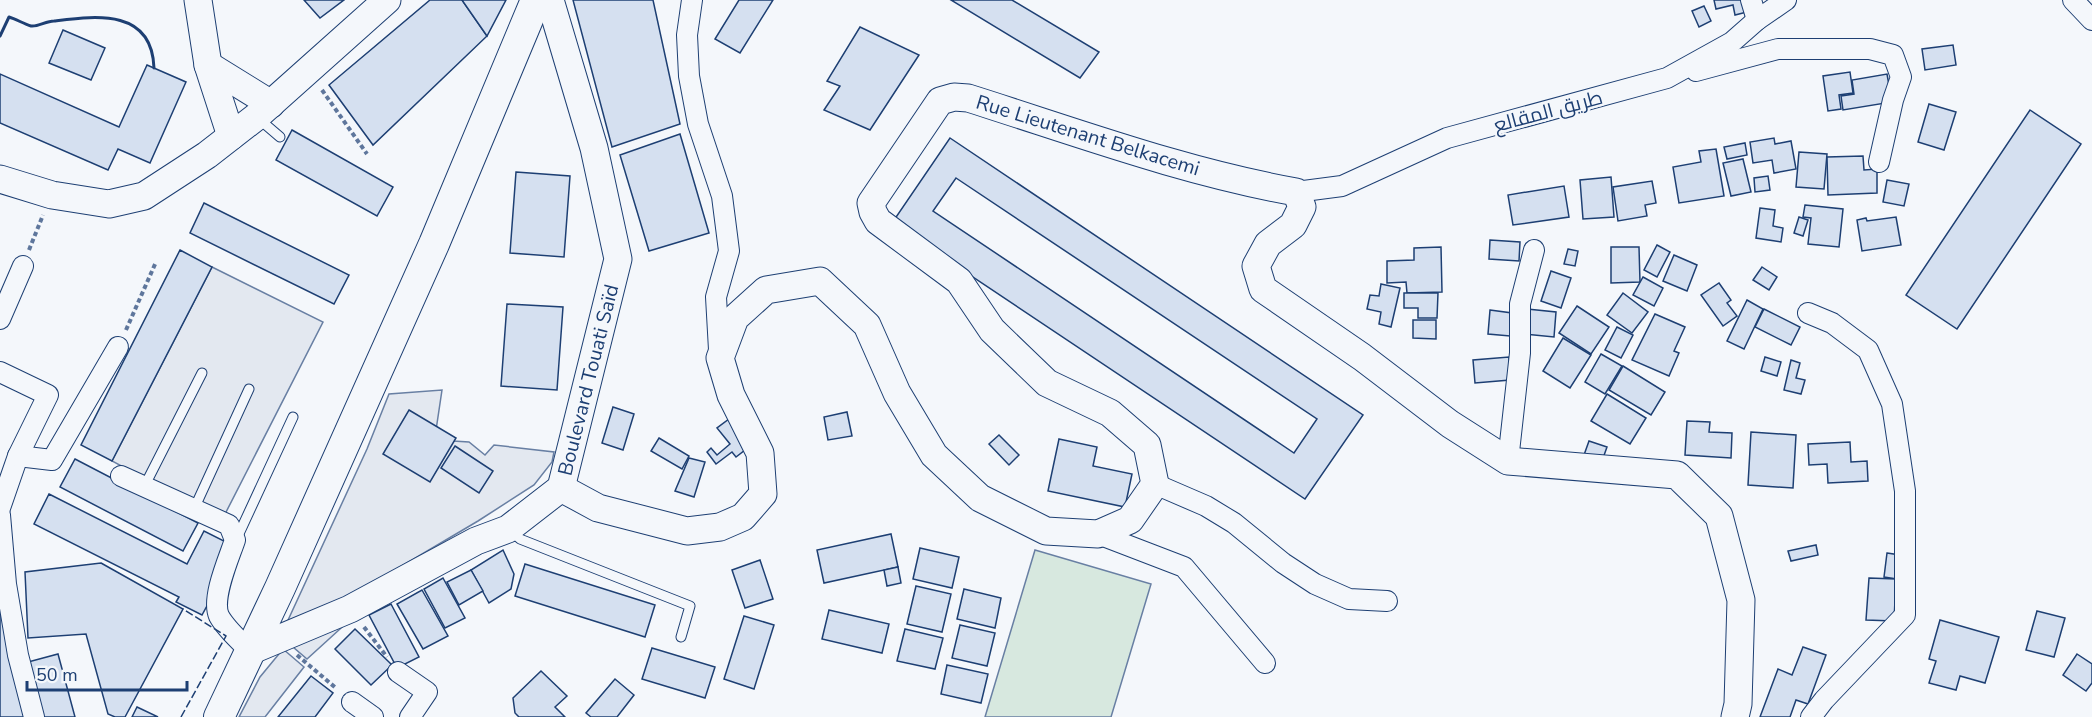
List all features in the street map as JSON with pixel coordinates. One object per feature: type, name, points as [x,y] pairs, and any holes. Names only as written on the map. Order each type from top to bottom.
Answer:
[{"type":"main road","points":[[219,717],[280,588],[434,244],[536,0]]},
{"type":"street","points":[[198,0],[208,65],[231,136]]},
{"type":"street","points":[[0,179],[52,195],[109,204],[144,196],[207,155],[264,110],[387,0]]},
{"type":"street","name":"Boulevard Touati Saïd","points":[[250,651],[350,609],[477,541],[508,529],[561,488],[618,259],[594,148],[550,0]]},
{"type":"street","points":[[561,488],[597,508],[687,531],[720,527],[743,517],[763,494],[760,453],[730,395],[720,358],[716,297],[729,251],[722,196],[698,124],[689,76],[687,35],[692,0]]},
{"type":"street","points":[[1751,0],[1757,20]]},
{"type":"street","name":"طريق المقالع","points":[[1296,192],[1342,186],[1447,138],[1667,78],[1732,42],[1757,20],[1786,0]]},
{"type":"street","points":[[2073,0],[2092,20]]},
{"type":"street","points":[[1667,78],[1778,49],[1869,49],[1893,55],[1901,77],[1893,100],[1879,162]]},
{"type":"street","points":[[208,65],[264,110]]},
{"type":"street","name":"Rue Lieutenant Belkacemi","points":[[1155,484],[1147,445],[1110,413],[1047,383],[992,330],[959,281],[878,221],[871,203],[940,101],[954,97],[968,98],[1167,161],[1255,184],[1296,192]]},
{"type":"street","points":[[1296,192],[1302,207],[1293,225],[1268,244],[1256,266],[1263,289],[1362,357],[1450,424],[1508,462],[1677,475],[1719,516],[1741,600],[1738,704],[1735,717]]},
{"type":"street","points":[[1508,462],[1520,353],[1520,304],[1534,250]]},
{"type":"street","points":[[0,319],[23,266]]},
{"type":"street","points":[[720,358],[735,318],[766,291],[820,281],[867,324],[897,393],[934,455],[980,498],[1046,531],[1098,534],[1184,567],[1264,663]]},
{"type":"street","points":[[1808,313],[1832,323],[1868,350],[1892,404],[1905,491],[1905,615],[1824,700],[1811,717]]},
{"type":"street","points":[[18,456],[52,460],[118,347]]},
{"type":"street","points":[[0,372],[48,395],[18,456],[0,508]]},
{"type":"street","points":[[121,476],[229,525],[236,540],[217,595],[218,615],[250,651]]},
{"type":"street","points":[[1098,534],[1130,520],[1155,484],[1206,506],[1234,523],[1283,563],[1315,584],[1349,599],[1387,602]]},
{"type":"street","points":[[0,514],[3,584],[34,717]]},
{"type":"street","points":[[398,672],[427,692],[410,717]]},
{"type":"street","points":[[352,702],[373,717]]},
{"type":"lane","points":[[264,110],[280,136]]},
{"type":"lane","points":[[144,487],[202,373]]},
{"type":"lane","points":[[194,509],[249,389]]},
{"type":"lane","points":[[236,540],[293,417]]},
{"type":"lane","points":[[508,529],[520,539],[690,606],[681,638]]},
{"type":"path","points":[[320,87],[367,154]]},
{"type":"path","points":[[23,266],[52,195]]},
{"type":"path","points":[[118,347],[156,262]]},
{"type":"path","points":[[350,609],[398,672]]},
{"type":"path","points":[[278,639],[352,702]]},
{"type":"shaded area","points":[[212,267],[323,322],[222,520],[112,461]]},
{"type":"shaded area","points":[[442,390],[435,437],[469,442],[485,455],[494,445],[554,452],[552,462],[534,485],[478,521],[302,625],[283,631],[367,449],[389,394]]},
{"type":"shaded area","points":[[1035,550],[1151,584],[1111,717],[985,717]]},
{"type":"shaded area","points":[[351,619],[307,659],[286,641]]},
{"type":"shaded area","points":[[283,649],[304,667],[265,717],[239,717],[260,677]]},
{"type":"building","points":[[304,0],[344,0],[320,18]]},
{"type":"building","points":[[430,0],[462,0],[487,36],[373,145],[329,85]]},
{"type":"building","points":[[462,0],[506,0],[487,36]]},
{"type":"building","points":[[573,0],[653,0],[680,124],[612,147]]},
{"type":"building","points":[[739,0],[773,0],[740,53],[715,39]]},
{"type":"building","points":[[951,0],[1012,0],[1099,52],[1080,78]]},
{"type":"building","points":[[1714,0],[1744,0],[1747,12],[1735,15],[1733,5],[1716,9]]},
{"type":"building","points":[[1704,6],[1711,21],[1699,27],[1692,11]]},
{"type":"building","points":[[860,27],[919,55],[870,130],[824,110],[840,86],[827,81]]},
{"type":"building","points":[[63,30],[105,48],[91,80],[49,63]]},
{"type":"building","points":[[1953,45],[1956,65],[1925,70],[1922,49]]},
{"type":"building","points":[[147,65],[186,82],[150,163],[118,149],[108,170],[0,123],[0,74],[119,127]]},
{"type":"building","points":[[1850,72],[1853,93],[1839,95],[1841,109],[1828,111],[1823,76]]},
{"type":"building","points":[[1887,74],[1892,102],[1843,110],[1841,96],[1854,94],[1852,80]]},
{"type":"building","points":[[1929,104],[1956,112],[1944,150],[1918,142]]},
{"type":"building","points":[[2030,110],[2081,144],[1957,329],[1906,295]]},
{"type":"building","points":[[292,130],[393,187],[377,216],[276,160]]},
{"type":"building","points":[[680,134],[709,233],[649,251],[620,155]]},
{"type":"building","points":[[950,138],[1363,415],[1305,499],[892,223]],"holes":[[[956,178],[1317,419],[1294,453],[933,211]]]},
{"type":"building","points":[[1774,138],[1775,144],[1791,141],[1796,169],[1774,173],[1772,160],[1753,163],[1750,142]]},
{"type":"building","points":[[1745,143],[1747,155],[1727,159],[1724,147]]},
{"type":"building","points":[[1716,149],[1724,196],[1679,203],[1673,167],[1701,162],[1699,151]]},
{"type":"building","points":[[1799,152],[1827,154],[1824,189],[1796,187]]},
{"type":"building","points":[[1863,156],[1864,170],[1877,169],[1877,193],[1828,195],[1827,157]]},
{"type":"building","points":[[1743,159],[1751,192],[1731,196],[1723,163]]},
{"type":"building","points":[[516,172],[570,176],[564,257],[510,253]]},
{"type":"building","points":[[1768,176],[1770,190],[1755,192],[1754,178]]},
{"type":"building","points":[[1611,177],[1614,217],[1583,219],[1580,180]]},
{"type":"building","points":[[1887,180],[1909,184],[1904,206],[1883,202]]},
{"type":"building","points":[[1652,181],[1656,203],[1645,205],[1647,216],[1618,221],[1613,187]]},
{"type":"building","points":[[1564,186],[1569,217],[1513,225],[1508,195]]},
{"type":"building","points":[[204,203],[349,275],[334,304],[190,233]]},
{"type":"building","points":[[1805,205],[1843,209],[1839,247],[1808,244],[1811,218],[1803,217]]},
{"type":"building","points":[[1760,208],[1775,210],[1773,226],[1783,228],[1781,242],[1756,238]]},
{"type":"building","points":[[1799,217],[1808,220],[1803,236],[1794,233]]},
{"type":"building","points":[[1896,217],[1901,245],[1862,251],[1857,220]]},
{"type":"building","points":[[1490,240],[1520,242],[1519,261],[1489,259]]},
{"type":"building","points":[[1657,245],[1670,252],[1657,277],[1644,270]]},
{"type":"building","points":[[1441,247],[1442,292],[1407,293],[1406,282],[1387,283],[1387,261],[1414,260],[1414,248]]},
{"type":"building","points":[[1611,247],[1639,247],[1640,282],[1611,283]]},
{"type":"building","points":[[1568,249],[1578,251],[1575,266],[1564,264]]},
{"type":"building","points":[[180,250],[212,267],[112,461],[81,445]]},
{"type":"building","points":[[1674,255],[1697,265],[1687,291],[1663,281]]},
{"type":"building","points":[[1762,267],[1777,277],[1769,290],[1753,280]]},
{"type":"building","points":[[1551,271],[1571,278],[1561,308],[1541,301]]},
{"type":"building","points":[[1643,277],[1663,288],[1654,306],[1633,295]]},
{"type":"building","points":[[1719,283],[1731,300],[1727,303],[1737,316],[1723,326],[1701,295]]},
{"type":"building","points":[[1381,284],[1400,288],[1391,327],[1379,324],[1381,312],[1367,309],[1370,295],[1379,296]]},
{"type":"building","points":[[1404,293],[1438,293],[1437,318],[1418,318],[1418,308],[1404,308]]},
{"type":"building","points":[[1623,293],[1648,312],[1632,333],[1607,315]]},
{"type":"building","points":[[1747,300],[1763,309],[1744,349],[1727,341]]},
{"type":"building","points":[[507,304],[563,307],[557,390],[501,386]]},
{"type":"building","points":[[1577,306],[1609,327],[1591,354],[1559,333]]},
{"type":"building","points":[[1527,309],[1556,312],[1554,337],[1524,334]]},
{"type":"building","points":[[1764,309],[1800,327],[1791,345],[1755,327]]},
{"type":"building","points":[[1490,310],[1512,313],[1510,336],[1488,334]]},
{"type":"building","points":[[1655,314],[1685,327],[1674,351],[1679,353],[1669,376],[1632,360]]},
{"type":"building","points":[[1413,320],[1436,320],[1436,339],[1413,338]]},
{"type":"building","points":[[1617,327],[1633,335],[1621,358],[1605,350]]},
{"type":"building","points":[[1563,338],[1591,355],[1570,388],[1543,371]]},
{"type":"building","points":[[1601,354],[1622,366],[1605,394],[1585,382]]},
{"type":"building","points":[[1509,357],[1510,380],[1475,383],[1473,360]]},
{"type":"building","points":[[1765,357],[1781,362],[1777,376],[1761,371]]},
{"type":"building","points":[[1791,360],[1800,363],[1796,378],[1805,380],[1801,394],[1784,390]]},
{"type":"building","points":[[1623,366],[1665,392],[1651,415],[1609,390]]},
{"type":"building","points":[[1607,394],[1646,418],[1630,444],[1591,421]]},
{"type":"building","points":[[613,407],[634,414],[623,450],[602,443]]},
{"type":"building","points":[[409,410],[456,438],[430,482],[383,454]]},
{"type":"building","points":[[847,412],[852,436],[828,440],[824,417]]},
{"type":"building","points":[[733,416],[754,443],[736,457],[732,452],[716,464],[707,452],[711,448],[717,455],[730,444],[717,428]]},
{"type":"building","points":[[1687,421],[1710,422],[1709,432],[1732,433],[1731,458],[1685,455]]},
{"type":"building","points":[[1751,432],[1796,435],[1793,488],[1748,485]]},
{"type":"building","points":[[999,435],[1019,455],[1009,465],[989,444]]},
{"type":"building","points":[[659,438],[689,456],[682,469],[651,451]]},
{"type":"building","points":[[1059,439],[1097,447],[1093,466],[1132,474],[1125,507],[1048,491]]},
{"type":"building","points":[[1589,441],[1607,447],[1602,461],[1584,455]]},
{"type":"building","points":[[1850,442],[1851,462],[1867,461],[1868,481],[1828,483],[1827,464],[1809,465],[1808,444]]},
{"type":"building","points":[[455,446],[493,471],[479,493],[441,468]]},
{"type":"building","points":[[689,458],[705,462],[694,497],[675,491]]},
{"type":"building","points":[[75,459],[198,523],[183,551],[60,487]]},
{"type":"building","points":[[49,494],[187,564],[204,531],[232,545],[215,591],[202,615],[176,602],[179,597],[34,524]]},
{"type":"building","points":[[891,534],[898,567],[824,583],[817,550]]},
{"type":"building","points":[[1816,545],[1818,555],[1791,561],[1788,551]]},
{"type":"building","points":[[920,548],[959,557],[952,588],[913,579]]},
{"type":"building","points":[[503,550],[514,574],[511,589],[489,603],[471,570]]},
{"type":"building","points":[[1887,553],[1900,555],[1897,579],[1884,577]]},
{"type":"building","points":[[760,560],[773,599],[745,608],[732,570]]},
{"type":"building","points":[[101,563],[183,609],[125,717],[108,714],[86,634],[28,638],[25,572]]},
{"type":"building","points":[[525,564],[655,605],[645,637],[515,596]]},
{"type":"building","points":[[898,567],[901,583],[887,586],[884,570]]},
{"type":"building","points":[[471,570],[483,591],[459,605],[447,582]]},
{"type":"building","points":[[443,578],[465,618],[445,628],[424,589]]},
{"type":"building","points":[[1869,578],[1896,579],[1894,621],[1866,620]]},
{"type":"building","points":[[916,586],[951,594],[942,632],[907,624]]},
{"type":"building","points":[[964,589],[1001,598],[995,628],[957,619]]},
{"type":"building","points":[[422,590],[448,636],[423,649],[397,604]]},
{"type":"building","points":[[0,601],[27,717],[0,717]]},
{"type":"building","points":[[391,604],[419,657],[397,668],[369,615]]},
{"type":"building","points":[[829,610],[889,624],[882,653],[822,639]]},
{"type":"building","points":[[2037,611],[2065,618],[2054,657],[2026,650]]},
{"type":"building","points":[[744,616],[774,625],[754,689],[724,679]]},
{"type":"building","points":[[1940,620],[1999,637],[1985,683],[1960,676],[1956,690],[1929,683],[1936,661],[1929,659]]},
{"type":"building","points":[[960,625],[995,633],[987,666],[952,658]]},
{"type":"building","points":[[355,629],[392,665],[371,685],[335,649]]},
{"type":"building","points":[[905,629],[943,638],[935,669],[897,661]]},
{"type":"building","points":[[1803,647],[1826,655],[1808,704],[1796,700],[1790,717],[1760,717],[1778,669],[1792,675]]},
{"type":"building","points":[[652,648],[715,667],[705,698],[642,679]]},
{"type":"building","points":[[58,654],[75,717],[42,717],[28,662]]},
{"type":"building","points":[[2077,654],[2092,664],[2092,683],[2086,691],[2063,675]]},
{"type":"building","points":[[947,665],[988,674],[981,703],[941,694]]},
{"type":"building","points":[[541,671],[567,696],[555,707],[565,717],[519,717],[515,713],[513,698]]},
{"type":"building","points":[[311,676],[333,693],[315,717],[278,717]]},
{"type":"building","points":[[615,679],[634,695],[617,717],[591,717],[586,713]]},
{"type":"building","points":[[137,707],[158,717],[132,717]]},
{"type":"fence","points":[[181,717],[226,636],[183,609]]},
{"type":"wall","points":[[0,36],[9,17],[31,26],[51,21],[87,18],[119,20],[133,25],[143,35],[151,49],[154,68]]}]
